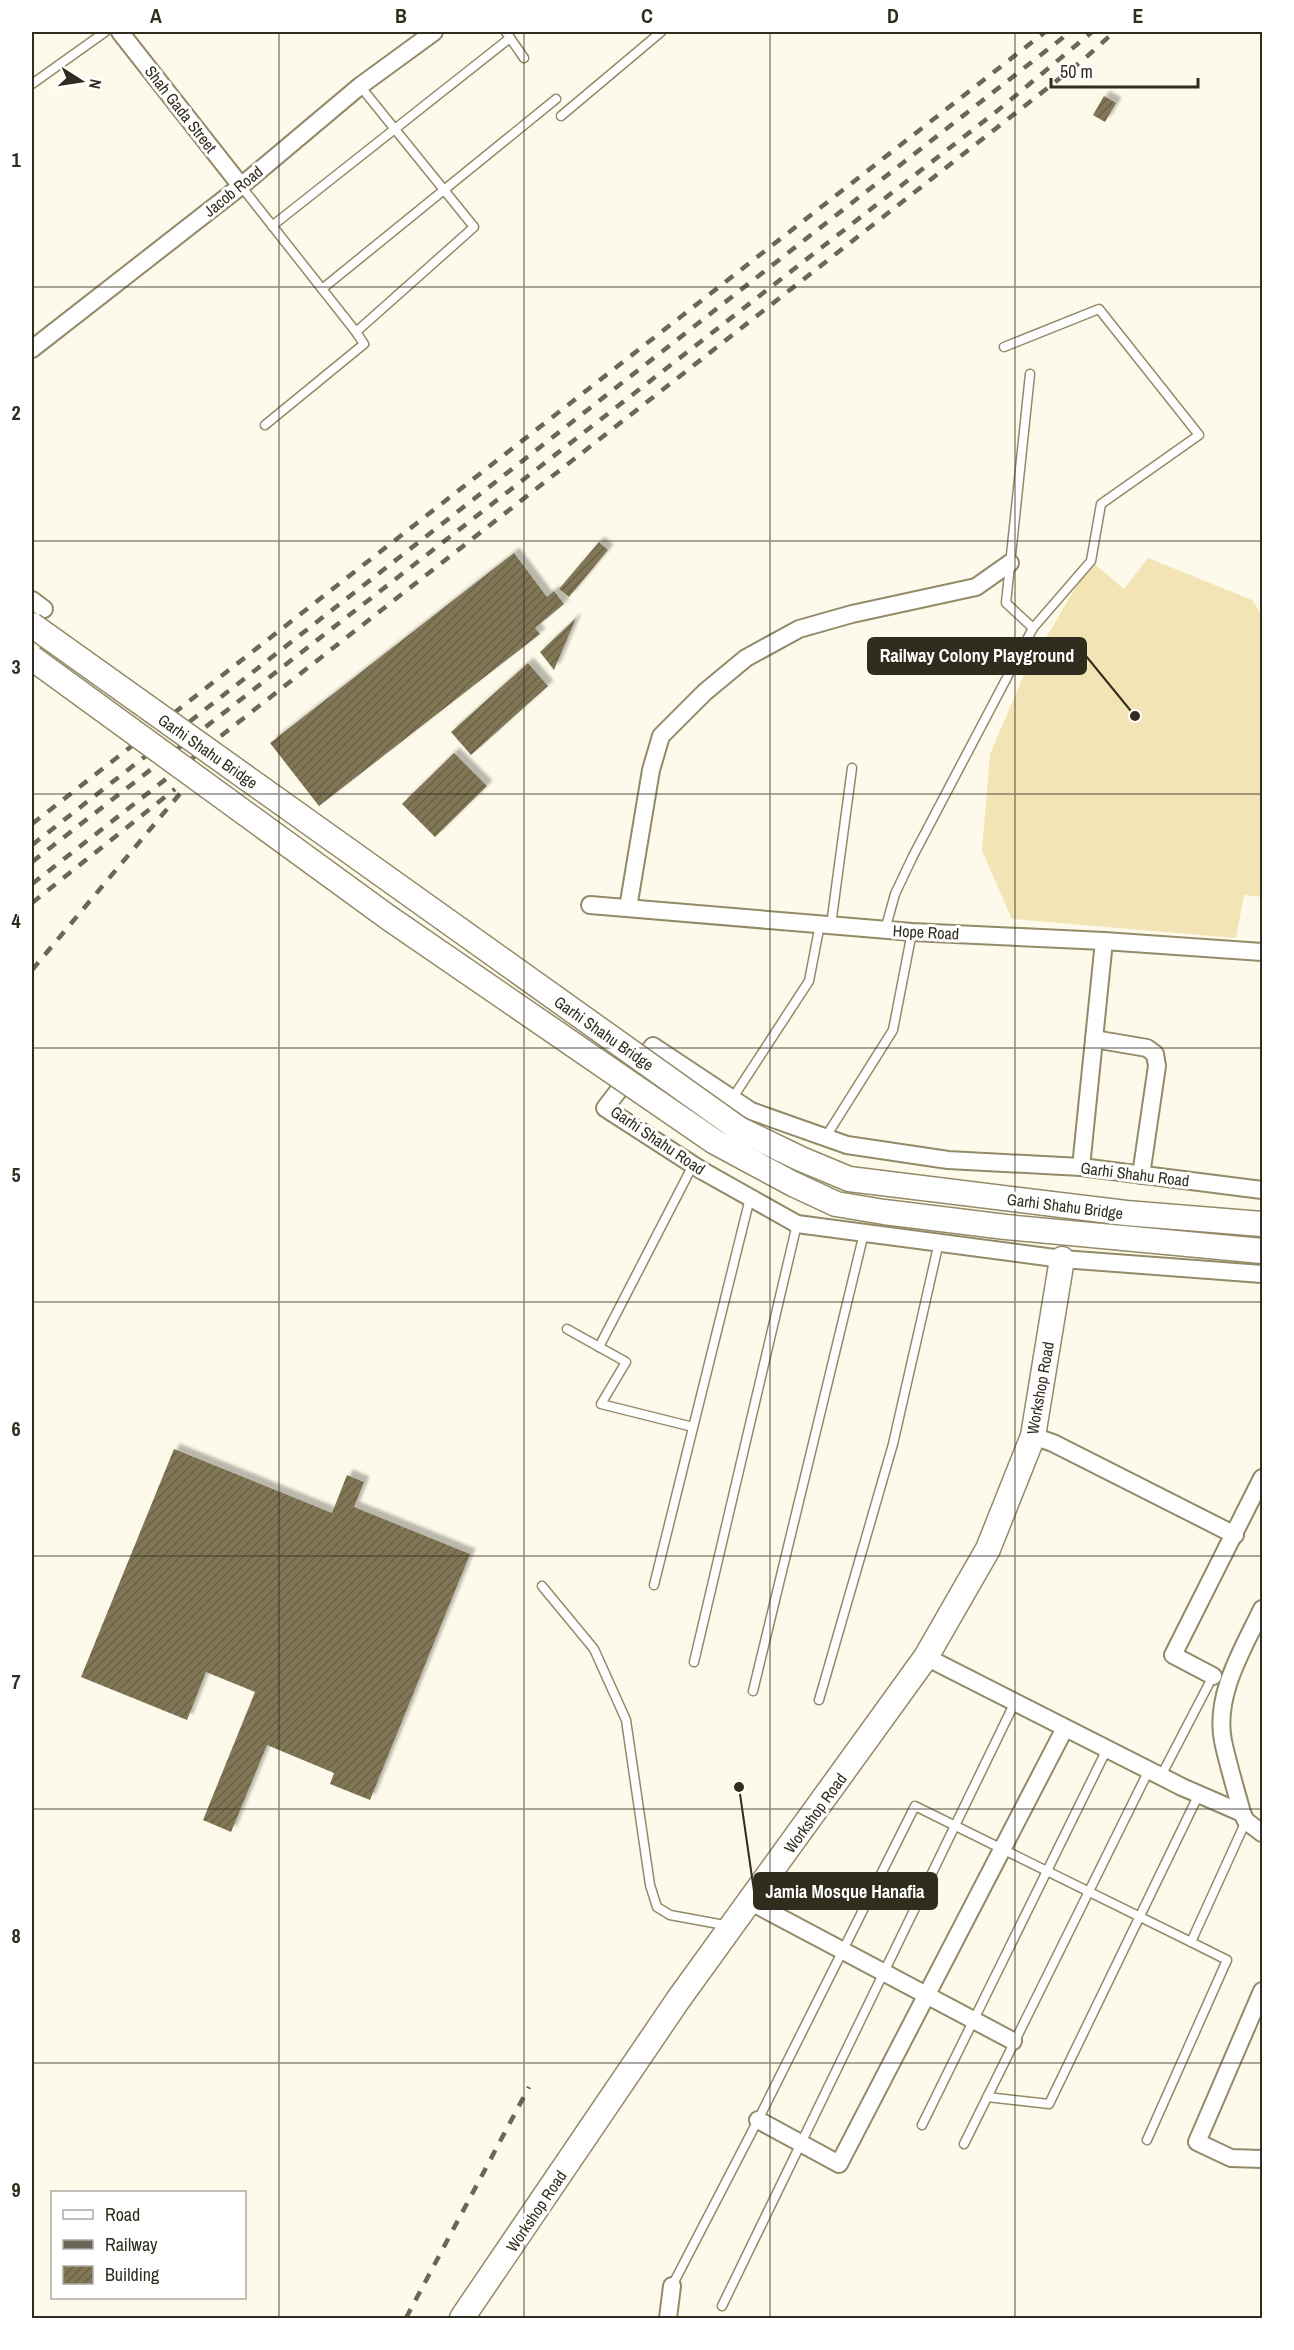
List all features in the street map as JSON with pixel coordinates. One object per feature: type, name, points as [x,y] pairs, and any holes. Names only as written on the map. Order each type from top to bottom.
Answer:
[{"type":"main road","name":"Garhi Shahu Bridge","points":[[36,612],[739,1129],[849,1179],[1126,1213],[1263,1224]]},
{"type":"main road","name":"Garhi Shahu Bridge","points":[[32,658],[399,925],[715,1142],[794,1184],[836,1204],[885,1212],[1006,1227],[1263,1251]]},
{"type":"main road","name":"Workshop Road","points":[[464,2318],[678,2000],[926,1658],[988,1549],[1033,1436],[1062,1259]]},
{"type":"street","name":"Shah Gada Street","points":[[120,32],[241,186]]},
{"type":"street","name":"Jacob Road","points":[[32,349],[241,186],[360,86],[434,32]]},
{"type":"street","points":[[628,908],[651,770],[661,736],[705,692],[746,658],[799,629],[852,614],[976,587],[1010,563]]},
{"type":"street","name":"Hope Road","points":[[590,905],[912,932],[1104,941],[1263,952]]},
{"type":"street","points":[[1081,1167],[1104,941]]},
{"type":"street","points":[[1094,1039],[1147,1048],[1155,1054],[1157,1066],[1141,1175]]},
{"type":"street","name":"Garhi Shahu Road","points":[[1263,1190],[1081,1167],[948,1160],[847,1145],[824,1139],[751,1111],[653,1046],[605,1108],[693,1165],[797,1224],[1062,1259],[1263,1274]]},
{"type":"street","points":[[1033,1436],[1053,1443],[1235,1535]]},
{"type":"street","points":[[1213,1676],[1173,1655],[1263,1478]]},
{"type":"street","points":[[1244,1817],[1223,1739],[1222,1714],[1231,1674],[1263,1609]]},
{"type":"street","points":[[926,1658],[1244,1817],[1263,1833]]},
{"type":"street","points":[[758,2120],[839,2164],[1065,1728]]},
{"type":"street","points":[[751,1902],[842,1948],[1013,2041]]},
{"type":"street","points":[[1263,1991],[1197,2142],[1231,2158],[1263,2159]]},
{"type":"street","points":[[668,2319],[672,2286]]},
{"type":"lane","points":[[32,84],[105,32]]},
{"type":"lane","points":[[561,116],[662,32]]},
{"type":"lane","points":[[272,226],[395,129],[508,35],[524,58]]},
{"type":"lane","points":[[356,332],[474,226],[360,86]]},
{"type":"lane","points":[[322,290],[556,99]]},
{"type":"lane","points":[[241,186],[364,344],[265,425]]},
{"type":"lane","points":[[885,930],[895,894],[913,855],[1033,627],[1091,561],[1101,504],[1199,435],[1099,309],[1004,346]]},
{"type":"lane","points":[[1030,374],[1006,603],[1033,627]]},
{"type":"lane","points":[[732,1099],[808,981],[825,925],[852,768]]},
{"type":"lane","points":[[824,1139],[893,1030],[912,932]]},
{"type":"lane","points":[[599,1347],[693,1165]]},
{"type":"lane","points":[[654,1585],[750,1198]]},
{"type":"lane","points":[[694,1662],[797,1224]]},
{"type":"lane","points":[[753,1691],[864,1233]]},
{"type":"lane","points":[[819,1700],[893,1444],[939,1242]]},
{"type":"lane","points":[[567,1329],[626,1362],[601,1404],[693,1427]]},
{"type":"lane","points":[[542,1586],[594,1649],[626,1720],[650,1885],[657,1907],[670,1915],[732,1926]]},
{"type":"lane","points":[[964,2144],[1089,1891],[1213,1676]]},
{"type":"lane","points":[[722,2306],[1015,1702]]},
{"type":"lane","points":[[922,2125],[1107,1749]]},
{"type":"lane","points":[[987,2097],[1049,2104],[1199,1794]]},
{"type":"lane","points":[[672,2286],[915,1806],[1227,1960],[1147,2140]]},
{"type":"lane","points":[[1191,1942],[1244,1817]]},
{"type":"shaded area","points":[[1148,558],[1252,600],[1262,615],[1262,897],[1244,895],[1236,938],[1012,919],[982,851],[990,754],[1023,677],[1091,561],[1124,589]]},
{"type":"building","points":[[1104,96],[1116,103],[1105,122],[1093,115]]},
{"type":"building","points":[[599,542],[608,550],[569,597],[559,589]]},
{"type":"building","points":[[514,553],[547,597],[554,591],[564,604],[535,628],[540,634],[319,806],[270,743]]},
{"type":"building","points":[[576,618],[554,670],[540,652]]},
{"type":"building","points":[[528,663],[548,686],[471,755],[451,732]]},
{"type":"building","points":[[454,753],[487,786],[435,837],[402,804]]},
{"type":"building","points":[[174,1449],[332,1513],[347,1475],[364,1482],[354,1507],[470,1554],[370,1800],[330,1784],[334,1773],[267,1745],[231,1832],[203,1820],[255,1692],[206,1672],[187,1720],[81,1677]]},
{"type":"railway","points":[[32,824],[1045,32]]},
{"type":"railway","points":[[32,845],[1070,32]]},
{"type":"railway","points":[[32,862],[997,111],[1092,32]]},
{"type":"railway","points":[[32,884],[1082,61],[1114,32]]},
{"type":"railway","points":[[32,970],[199,771]]},
{"type":"railway","points":[[32,903],[175,789]]},
{"type":"railway","points":[[406,2318],[529,2087]]},
{"type":"place","name":"Railway Colony Playground","points":[[1135,716]]},
{"type":"place","name":"Jamia Mosque Hanafia","points":[[739,1787]]}]
